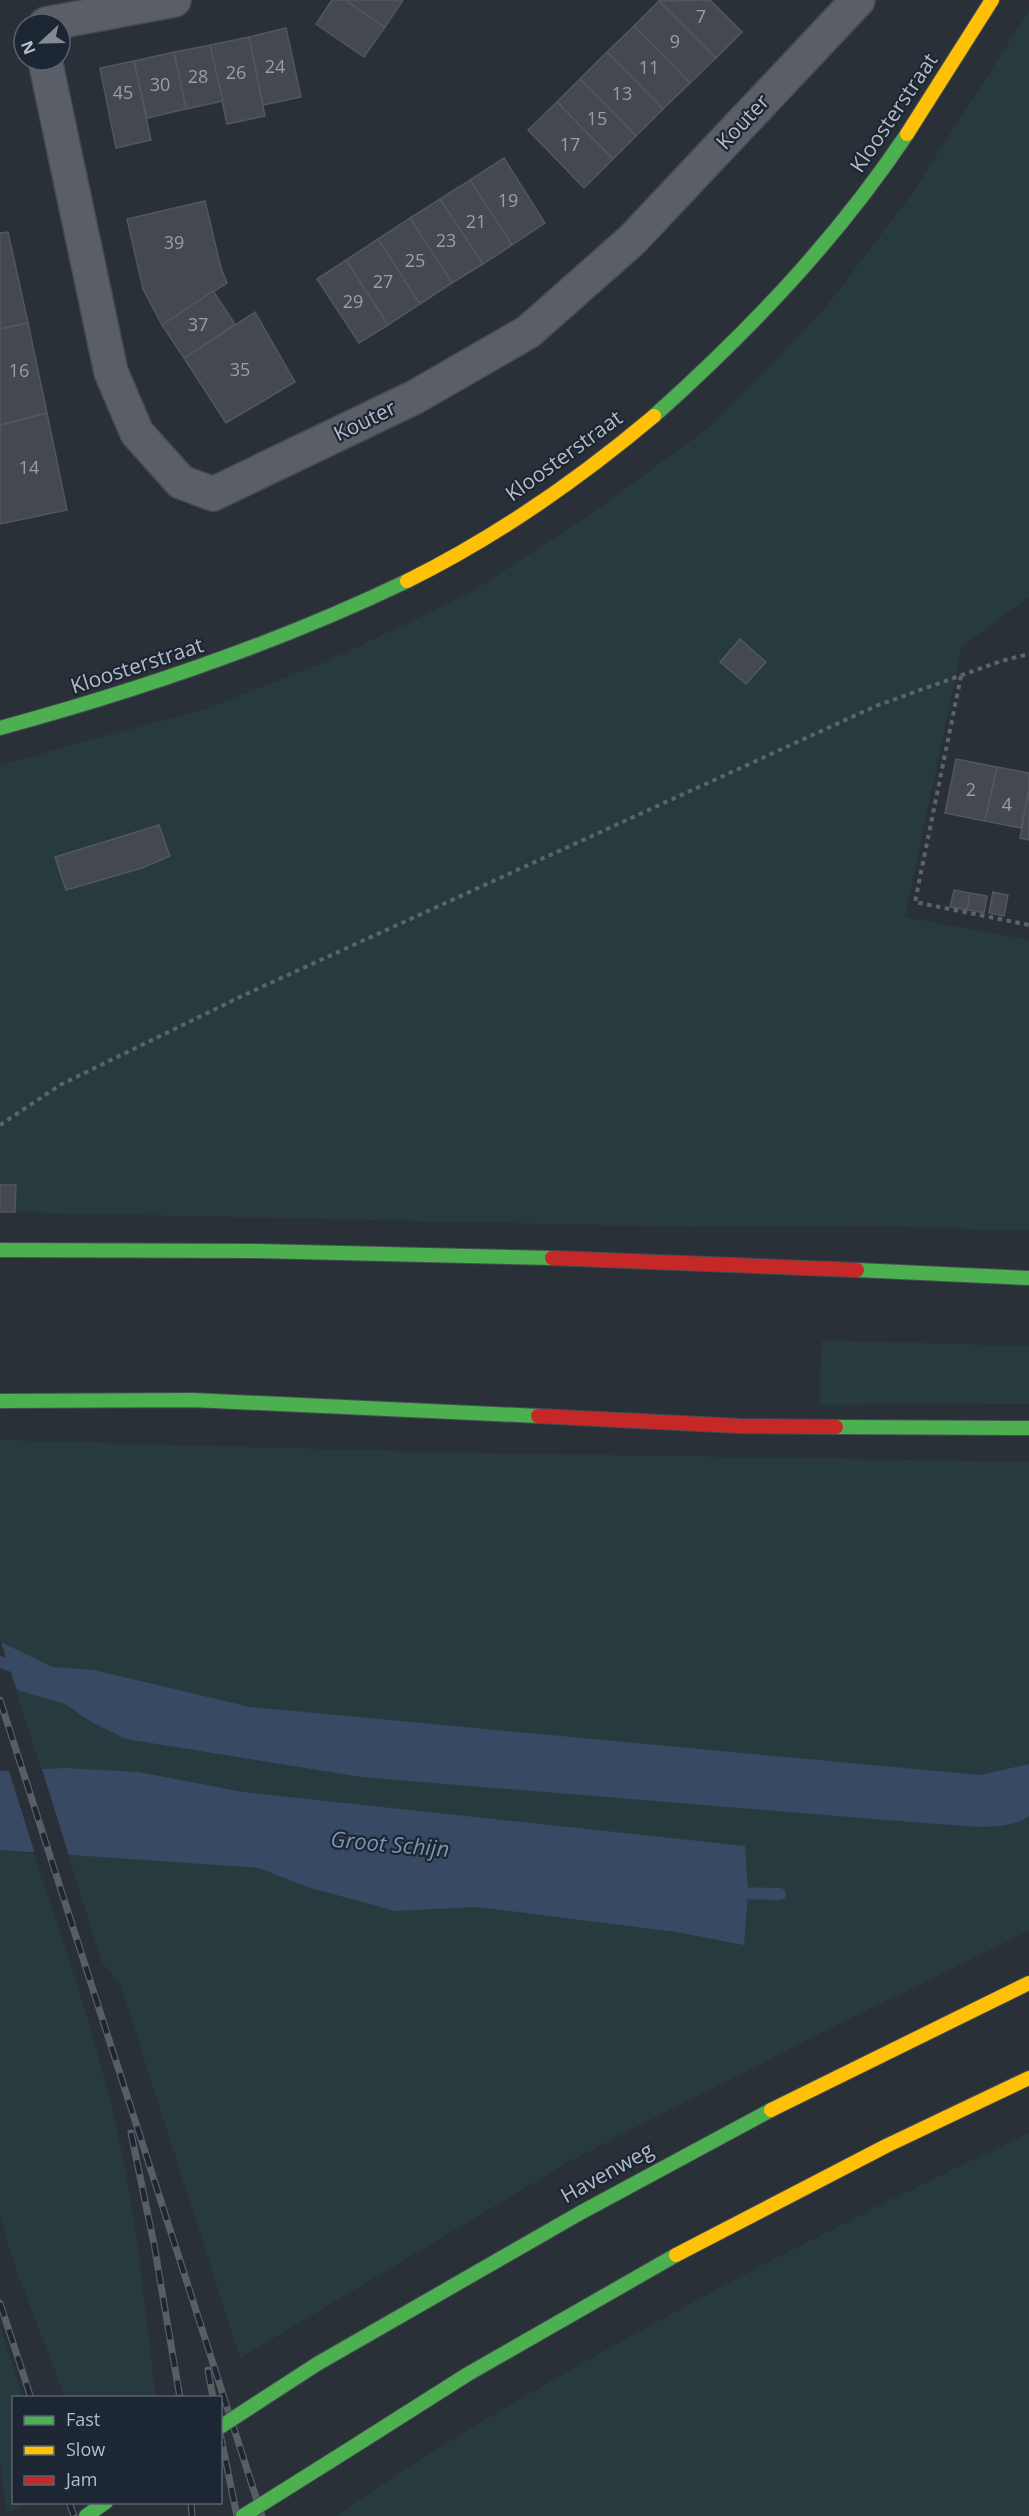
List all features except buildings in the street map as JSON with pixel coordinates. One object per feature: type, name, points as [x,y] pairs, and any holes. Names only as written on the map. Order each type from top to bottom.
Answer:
[{"type":"main road","name":"Kloosterstraat","points":[[0,728],[73,709],[204,667],[291,634],[383,593],[466,548],[545,500],[630,437],[709,366],[784,289],[834,233],[893,154],[955,62],[993,0]]},
{"type":"main road","points":[[0,1250],[129,1249],[718,1263],[1029,1278]]},
{"type":"main road","points":[[0,1401],[193,1400],[740,1426],[1029,1428]]},
{"type":"main road","name":"Havenweg","points":[[222,2426],[317,2364],[422,2301],[721,2135],[902,2041],[1029,1983]]},
{"type":"main road","points":[[243,2516],[466,2375],[594,2301],[936,2121],[1029,2078]]},
{"type":"main road","points":[[86,2516],[103,2504]]},
{"type":"street","points":[[72,19],[174,0]]},
{"type":"street","name":"Kouter","points":[[48,72],[111,372],[137,433],[182,482],[213,494],[415,397],[528,332],[632,240],[858,0]]},
{"type":"path","points":[[0,1125],[60,1085],[242,996],[876,705],[1001,661],[1029,654]]},
{"type":"path","points":[[961,675],[915,902],[1029,925]]},
{"type":"green space","points":[[1029,11],[1029,597],[962,646],[905,917],[1029,940],[1029,1231],[875,1226],[693,1227],[0,1212],[0,766],[201,711],[330,660],[472,592],[599,508],[711,426],[823,311],[911,195]]},
{"type":"green space","points":[[822,1340],[1029,1346],[1029,1404],[819,1405]]},
{"type":"green space","points":[[0,1440],[428,1452],[1029,1462],[1029,1931],[837,2025],[572,2160],[240,2358],[120,1984],[102,1962],[0,1640]]},
{"type":"green space","points":[[0,1850],[33,1853],[75,1978],[100,2062],[129,2190],[156,2396],[65,2396],[17,2272],[0,2217]]},
{"type":"green space","points":[[1029,2133],[1029,2516],[335,2516],[422,2458],[645,2328],[797,2247]]},
{"type":"green space","points":[[0,2327],[23,2396],[12,2396],[12,2504],[24,2504],[7,2515],[0,2461]]},
{"type":"water","points":[[1,1642],[52,1667],[94,1670],[250,1707],[980,1775],[1029,1764],[1029,1816],[1009,1825],[936,1824],[361,1777],[126,1739],[93,1723],[65,1704],[17,1690]]},
{"type":"water","points":[[65,1768],[139,1772],[243,1792],[745,1846],[748,1894],[744,1945],[676,1932],[478,1907],[395,1911],[307,1887],[259,1868],[0,1850],[0,1771]]},
{"type":"pier","points":[[41,1766],[70,1859],[36,1857],[8,1768]]},
{"type":"waterway","points":[[0,1662],[24,1670]]},
{"type":"waterway","name":"Groot Schijn","points":[[733,1893],[780,1894]]},
{"type":"railway","points":[[0,1700],[262,2516]]},
{"type":"railway","points":[[131,2133],[154,2244],[180,2396]]},
{"type":"railway","points":[[0,2303],[30,2396]]},
{"type":"railway","points":[[208,2370],[213,2396]]},
{"type":"railway","points":[[222,2443],[237,2516]]},
{"type":"railway","points":[[70,2504],[74,2516]]},
{"type":"railway","points":[[191,2504],[192,2516]]},
{"type":"traffic: fast","points":[[654,416],[724,351],[790,283],[851,211],[907,134]]},
{"type":"traffic: fast","points":[[0,728],[104,698],[207,664],[308,625],[407,581]]},
{"type":"traffic: fast","points":[[0,1250],[257,1251],[552,1258]]},
{"type":"traffic: fast","points":[[857,1270],[1029,1278]]},
{"type":"traffic: fast","points":[[0,1401],[193,1400],[538,1416]]},
{"type":"traffic: fast","points":[[836,1427],[1029,1428]]},
{"type":"traffic: fast","points":[[317,2364],[580,2213],[771,2110]]},
{"type":"traffic: fast","points":[[345,2452],[468,2374],[676,2255]]},
{"type":"traffic: fast","points":[[222,2426],[317,2364]]},
{"type":"traffic: fast","points":[[243,2516],[345,2452]]},
{"type":"traffic: fast","points":[[86,2516],[103,2504]]},
{"type":"traffic: slow","points":[[907,134],[992,0]]},
{"type":"traffic: slow","points":[[407,581],[472,546],[535,506],[596,463],[654,416]]},
{"type":"traffic: slow","points":[[771,2110],[1029,1983]]},
{"type":"traffic: slow","points":[[676,2255],[886,2146],[1029,2078]]},
{"type":"traffic: jam","points":[[552,1258],[857,1270]]},
{"type":"traffic: jam","points":[[538,1416],[740,1426],[836,1427]]}]
